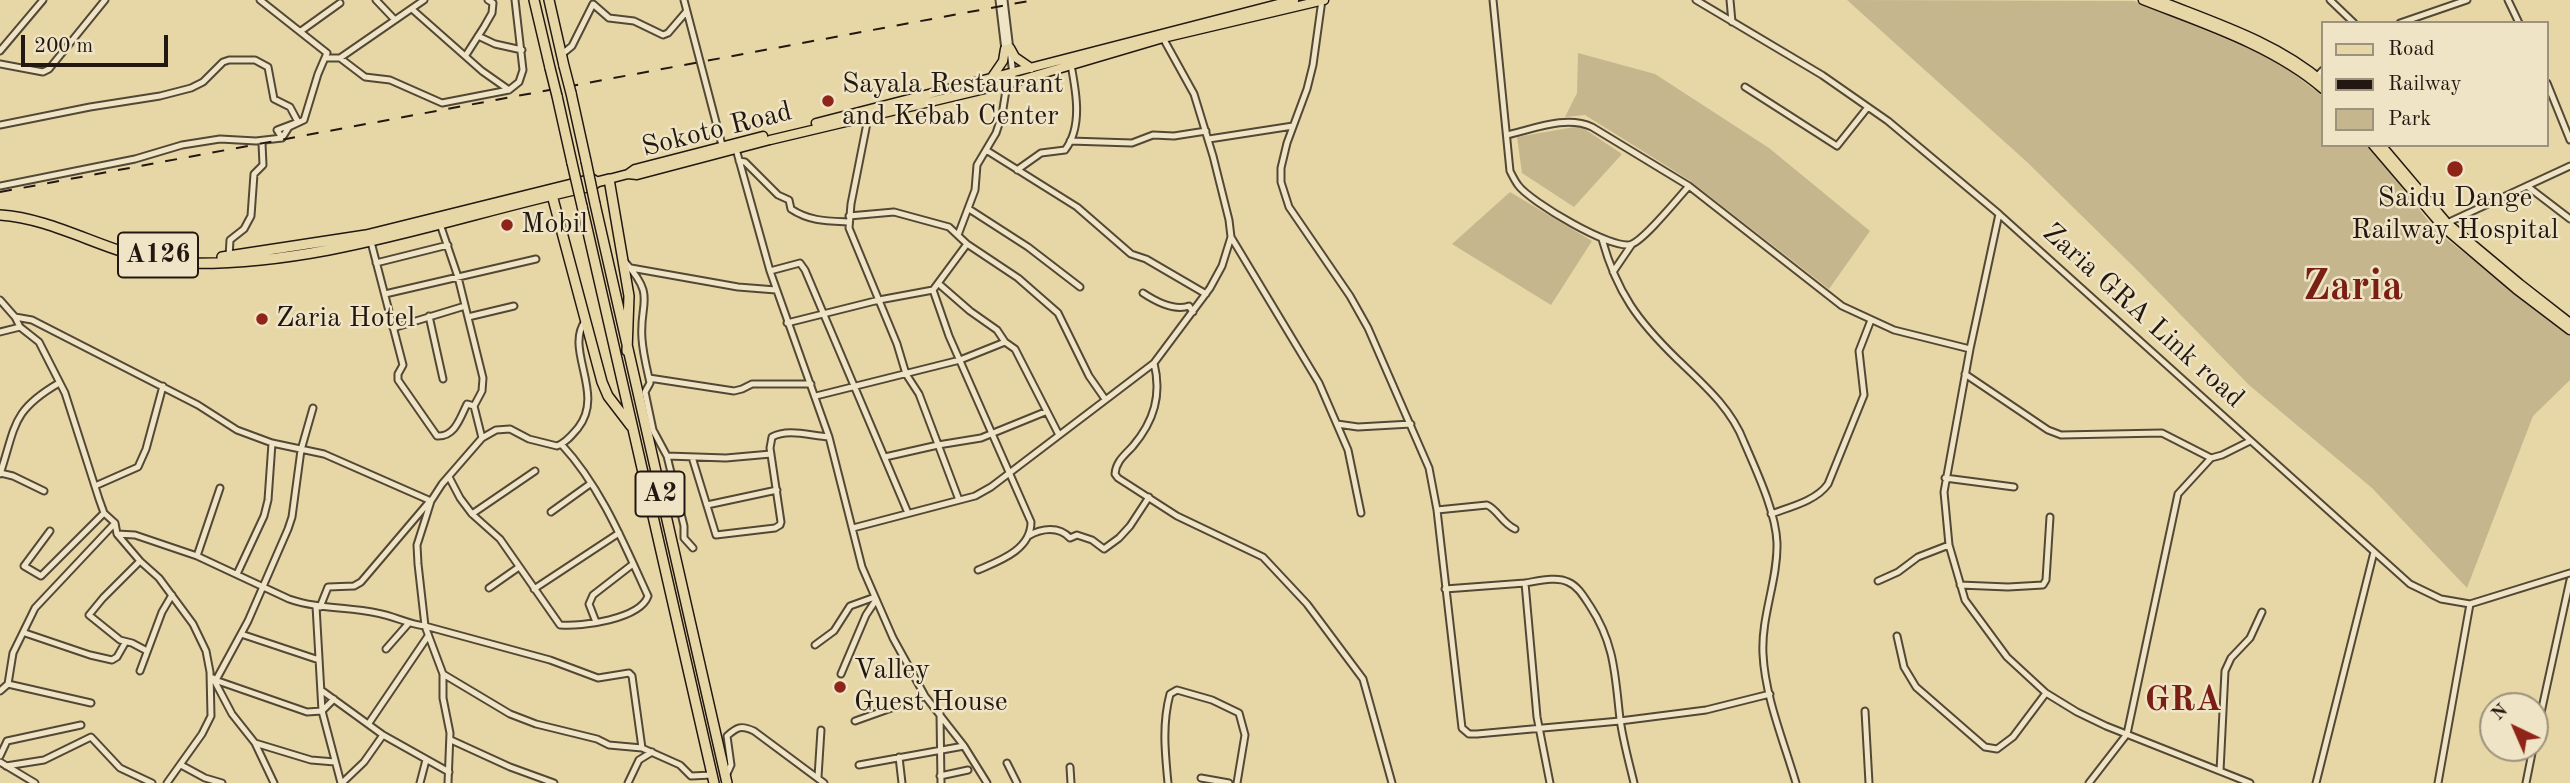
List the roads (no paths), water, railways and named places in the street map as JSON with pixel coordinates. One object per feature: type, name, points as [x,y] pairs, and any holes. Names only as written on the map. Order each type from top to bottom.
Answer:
[{"type":"highway","name":"A2","points":[[534,0],[713,779]]},
{"type":"highway","name":"A2","points":[[549,0],[726,779]]},
{"type":"highway","name":"A126","points":[[0,210],[41,218],[127,248],[155,254],[181,258],[229,257],[366,235],[550,188],[592,179],[597,182]]},
{"type":"highway","name":"A126","points":[[0,215],[48,226],[135,256],[178,264],[257,260],[371,242],[592,186],[609,179]]},
{"type":"highway","points":[[609,179],[629,296],[627,351]]},
{"type":"highway","points":[[552,195],[604,389],[635,435]]},
{"type":"highway","points":[[602,291],[613,288]]},
{"type":"main road","points":[[723,149],[991,78],[1010,78],[1031,68],[1294,0]]},
{"type":"main road","name":"Sokoto Road","points":[[609,179],[628,174],[637,175],[723,149],[736,149],[868,118],[1163,38],[1323,0]]},
{"type":"main road","points":[[2143,0],[2257,48],[2291,65],[2322,88]]},
{"type":"main road","points":[[2158,0],[2260,43],[2321,76]]},
{"type":"main road","points":[[991,78],[1003,61],[1007,49],[1031,68]]},
{"type":"main road","points":[[2376,147],[2450,233],[2570,330]]},
{"type":"main road","points":[[2383,147],[2448,223],[2570,323]]},
{"type":"street","points":[[0,51],[43,0]]},
{"type":"street","points":[[0,64],[43,72],[49,69],[105,0]]},
{"type":"street","points":[[0,186],[135,159],[182,145],[220,139],[265,141],[282,138],[289,127],[304,121],[326,51],[261,0]]},
{"type":"street","points":[[376,0],[395,20]]},
{"type":"street","points":[[408,0],[413,8],[482,71],[509,90]]},
{"type":"street","points":[[326,58],[340,58],[424,0]]},
{"type":"street","points":[[466,55],[493,9],[493,4],[488,0]]},
{"type":"street","points":[[340,58],[367,78],[390,80],[442,103],[509,90],[522,78],[522,50],[515,0]]},
{"type":"street","points":[[684,0],[723,149]]},
{"type":"street","points":[[958,235],[975,190],[977,165],[1002,116],[1010,78],[1001,0]]},
{"type":"street","points":[[1323,0],[1313,65],[1281,168],[1284,197],[1308,239],[1350,296],[1368,328],[1429,468],[1437,510],[1460,720],[1464,732],[1477,734],[1620,721],[1706,710],[1770,694]]},
{"type":"street","points":[[1493,0],[1510,171],[1518,186],[1602,240],[1632,244]]},
{"type":"street","name":"Zaria GRA Link road","points":[[1696,0],[1822,75],[1868,107],[1999,214],[2410,584],[2441,598],[2470,604],[2570,573]]},
{"type":"street","points":[[1730,0],[1732,22]]},
{"type":"street","points":[[2330,0],[2352,21]]},
{"type":"street","points":[[2406,21],[2467,0]]},
{"type":"street","points":[[2508,0],[2518,21]]},
{"type":"street","points":[[301,32],[340,3]]},
{"type":"street","points":[[561,55],[572,46],[593,4],[610,18],[634,21],[663,35],[668,33],[686,12]]},
{"type":"street","points":[[478,36],[495,44],[522,50]]},
{"type":"street","points":[[0,37],[7,43]]},
{"type":"street","points":[[853,528],[959,500],[991,487],[1154,363],[1206,294],[1222,266],[1231,237],[1229,220],[1209,139],[1190,85],[1163,38]]},
{"type":"street","points":[[0,125],[174,92],[203,82],[223,62],[247,59],[261,62],[268,67],[274,99],[290,107],[298,122],[277,130],[282,138]]},
{"type":"street","points":[[1017,170],[1041,153],[1065,150],[1070,141],[1076,116],[1071,65]]},
{"type":"street","points":[[1745,87],[1837,146],[1868,107]]},
{"type":"street","points":[[2549,88],[2570,140]]},
{"type":"street","points":[[868,118],[849,219],[906,374],[919,394],[959,500]]},
{"type":"street","points":[[1507,135],[1569,121],[1581,122],[1689,186],[1829,298],[1871,320],[1917,337],[1970,349]]},
{"type":"street","points":[[1209,139],[1293,126]]},
{"type":"street","points":[[1070,141],[1132,143],[1153,135],[1174,136],[1206,131]]},
{"type":"street","points":[[229,257],[230,240],[244,229],[251,216],[254,174],[263,165],[262,143],[265,141]]},
{"type":"street","points":[[736,149],[769,271],[829,437],[862,567],[893,638],[925,696],[964,746],[987,783]]},
{"type":"street","points":[[986,150],[1077,208],[1131,254],[1146,259],[1206,294]]},
{"type":"street","points":[[739,161],[745,162],[778,195],[789,201],[791,209],[803,217],[820,221],[894,212],[949,227],[967,244],[1018,278],[1058,313],[1089,376],[1104,399]]},
{"type":"street","points":[[2448,223],[2570,166]]},
{"type":"street","points":[[1613,272],[1632,244],[1689,186]]},
{"type":"street","points":[[2527,186],[2570,219]]},
{"type":"street","points":[[969,209],[1028,247],[1080,287]]},
{"type":"street","points":[[1999,214],[1945,478],[1944,505],[1949,545],[1965,600],[2007,657],[2046,693],[2077,712],[2250,783]]},
{"type":"street","points":[[440,224],[458,277],[483,378],[482,391],[474,406],[482,439]]},
{"type":"street","points":[[1231,237],[1319,383],[1348,450],[1361,513]]},
{"type":"street","points":[[1602,240],[1619,290],[1639,318],[1706,386],[1735,423],[1771,514],[1777,543],[1765,615],[1763,654],[1770,694],[1796,783]]},
{"type":"street","points":[[371,242],[403,365],[398,380],[437,436],[445,436],[451,432],[458,424],[467,404],[474,406]]},
{"type":"street","points":[[787,323],[879,300],[933,290],[967,244]]},
{"type":"street","points":[[376,263],[448,245]]},
{"type":"street","points":[[385,294],[536,259]]},
{"type":"street","points":[[623,260],[639,277],[645,297],[642,339],[650,383],[645,391],[653,430],[667,456],[684,526],[684,538],[693,548]]},
{"type":"street","points":[[769,271],[800,263],[803,265],[908,513]]},
{"type":"street","points":[[631,268],[738,288],[776,290]]},
{"type":"street","points":[[939,284],[997,330],[1005,342],[1015,349],[1059,435]]},
{"type":"street","points":[[933,290],[960,360],[1031,522],[1031,530],[1012,556],[978,570]]},
{"type":"street","points":[[1143,293],[1163,303],[1184,308],[1189,306],[1193,312]]},
{"type":"street","points":[[0,300],[20,327],[39,342],[78,427],[104,513],[115,523],[117,534],[159,578],[198,630],[206,651],[210,672],[211,716],[167,783]]},
{"type":"street","points":[[393,328],[466,306]]},
{"type":"street","points":[[468,317],[514,306]]},
{"type":"street","points":[[429,316],[443,379]]},
{"type":"street","points":[[15,317],[32,320],[163,386],[210,412],[229,426],[272,443],[324,454],[430,502]]},
{"type":"street","points":[[383,735],[364,762],[341,783],[322,711],[318,607],[328,587],[354,586],[361,582],[482,439],[504,428],[553,446],[562,445],[583,421],[589,403],[580,350],[581,327],[586,320]]},
{"type":"street","points":[[1771,514],[1804,502],[1820,493],[1828,484],[1864,395],[1858,351],[1871,320]]},
{"type":"street","points":[[0,332],[20,327]]},
{"type":"street","points":[[816,396],[960,360],[1005,342]]},
{"type":"street","points":[[1154,363],[1158,390],[1151,419],[1144,433],[1119,461],[1115,470],[1118,478],[1177,516],[1263,557],[1307,604],[1363,679],[1392,783]]},
{"type":"street","points":[[1965,374],[2048,430],[2060,435],[2162,433],[2211,458]]},
{"type":"street","points":[[649,378],[734,391],[752,384],[811,384]]},
{"type":"street","points":[[44,491],[13,475],[0,474],[14,428],[29,403],[59,383]]},
{"type":"street","points":[[95,486],[138,467],[146,449],[163,386]]},
{"type":"street","points":[[215,680],[264,586],[292,517],[301,450],[313,408]]},
{"type":"street","points":[[885,457],[993,434],[1045,412]]},
{"type":"street","points":[[1337,424],[1359,427],[1411,424]]},
{"type":"street","points":[[692,457],[714,533],[719,536],[775,528],[781,522],[771,440],[777,434],[798,433],[829,437]]},
{"type":"street","points":[[2089,783],[2127,734],[2178,494],[2211,458],[2222,456],[2249,440]]},
{"type":"street","points":[[237,574],[264,516],[268,500],[272,443]]},
{"type":"street","points":[[449,477],[472,514],[500,539],[560,625],[614,620],[647,600],[648,596],[619,533],[590,484],[562,445]]},
{"type":"street","points":[[0,448],[8,451]]},
{"type":"street","points":[[667,456],[726,458],[771,454]]},
{"type":"street","points":[[472,514],[535,471]]},
{"type":"street","points":[[1945,478],[2014,487]]},
{"type":"street","points":[[551,512],[590,484]]},
{"type":"street","points":[[197,556],[220,488]]},
{"type":"street","points":[[707,505],[777,490]]},
{"type":"street","points":[[1027,536],[1038,531],[1064,531],[1070,538],[1077,535],[1087,538],[1104,549],[1130,526],[1149,497]]},
{"type":"street","points":[[430,502],[417,545],[425,626],[443,674],[443,698],[451,740],[448,783]]},
{"type":"street","points":[[1437,510],[1487,505],[1492,507],[1502,522],[1515,529]]},
{"type":"street","points":[[50,531],[24,566],[41,576],[104,513]]},
{"type":"street","points":[[1960,585],[2043,585],[2046,580],[2050,517]]},
{"type":"street","points":[[0,691],[13,653],[35,608],[115,523]]},
{"type":"street","points":[[534,589],[619,533]]},
{"type":"street","points":[[117,534],[135,535],[197,556],[289,599],[318,607],[379,613],[408,624],[425,626],[538,656],[598,678],[629,673],[632,676],[642,748]]},
{"type":"street","points":[[1878,581],[1898,572],[1918,557],[1949,545]]},
{"type":"street","points":[[2316,783],[2374,552]]},
{"type":"street","points":[[140,561],[89,615],[125,643],[132,643],[147,651]]},
{"type":"street","points":[[596,622],[589,604],[593,595],[633,564]]},
{"type":"street","points":[[489,588],[519,567]]},
{"type":"street","points":[[1445,589],[1560,580],[1569,582],[1582,593],[1609,642],[1615,668],[1620,721],[1634,783]]},
{"type":"street","points":[[2546,692],[2570,580],[2553,580]]},
{"type":"street","points":[[1525,583],[1539,728],[1550,783]]},
{"type":"street","points":[[259,596],[274,592]]},
{"type":"street","points":[[139,671],[172,595]]},
{"type":"street","points":[[815,645],[834,631],[850,606],[875,598]]},
{"type":"street","points":[[841,674],[875,598]]},
{"type":"street","points":[[2438,783],[2470,604]]},
{"type":"street","points":[[2220,771],[2225,671],[2231,658],[2250,638],[2262,612]]},
{"type":"street","points":[[386,649],[408,624]]},
{"type":"street","points":[[25,633],[112,660],[117,657],[125,643]]},
{"type":"street","points":[[241,634],[319,660]]},
{"type":"street","points":[[369,723],[428,636]]},
{"type":"street","points":[[1897,636],[1904,667],[1916,687],[1992,750],[2013,737],[2046,693]]},
{"type":"street","points":[[210,672],[232,714],[255,743],[274,780],[282,783]]},
{"type":"street","points":[[443,674],[510,714],[537,724],[597,739],[609,745],[642,748],[680,765],[691,776],[713,779]]},
{"type":"street","points":[[215,680],[307,712],[322,711],[334,699]]},
{"type":"street","points":[[4,684],[91,703]]},
{"type":"street","points":[[321,690],[383,735],[449,772]]},
{"type":"street","points":[[1168,783],[1163,734],[1164,715],[1170,694],[1177,690],[1212,700],[1239,713],[1245,735],[1237,783]]},
{"type":"street","points":[[855,721],[925,696]]},
{"type":"street","points":[[1865,712],[1869,783]]},
{"type":"street","points":[[940,713],[941,779],[968,770]]},
{"type":"street","points":[[0,755],[7,741],[81,725]]},
{"type":"street","points":[[726,779],[731,765],[727,736],[744,726],[824,783]]},
{"type":"street","points":[[817,777],[821,730]]},
{"type":"street","points":[[3,764],[44,760],[91,737],[120,768],[152,783]]},
{"type":"street","points":[[451,740],[522,772],[554,783]]},
{"type":"street","points":[[255,743],[311,760],[335,762]]},
{"type":"street","points":[[859,765],[964,746]]},
{"type":"street","points":[[628,783],[639,760],[652,752]]},
{"type":"street","points":[[899,757],[902,783]]},
{"type":"street","points":[[420,783],[426,760]]},
{"type":"street","points":[[2526,783],[2530,762]]},
{"type":"street","points":[[1007,763],[1017,783]]},
{"type":"street","points":[[3,764],[35,783]]},
{"type":"street","points":[[181,765],[205,778],[222,783]]},
{"type":"street","points":[[1070,767],[1071,783]]},
{"type":"street","points":[[1201,778],[1229,783]]},
{"type":"railway","points":[[0,192],[1034,0]]},
{"type":"place","name":"Sayala Restaurant and Kebab Center","points":[[828,101]]},
{"type":"place","name":"Saidu Dange Railway Hospital","points":[[2455,169]]},
{"type":"place","name":"Mobil","points":[[507,225]]},
{"type":"place","name":"Zaria Hotel","points":[[262,319]]},
{"type":"place","name":"Valley Guest House","points":[[840,687]]},
{"type":"district","name":"Zaria","points":[[2353,288]]},
{"type":"district","name":"GRA","points":[[2183,701]]}]
